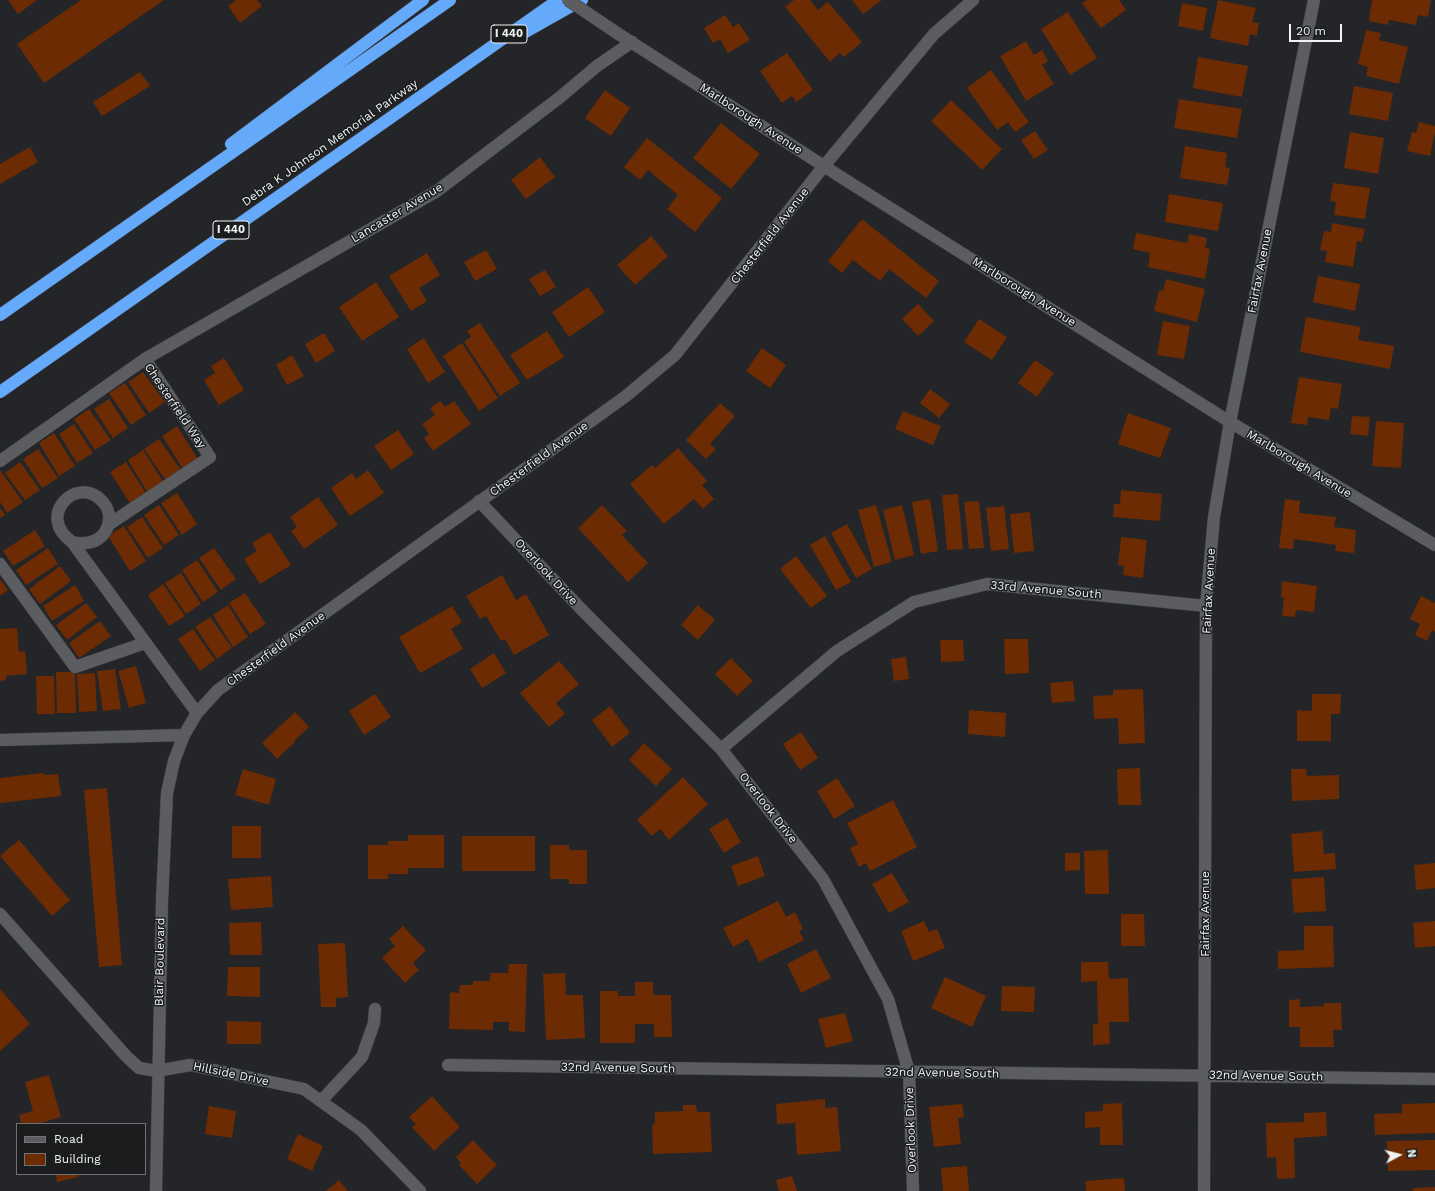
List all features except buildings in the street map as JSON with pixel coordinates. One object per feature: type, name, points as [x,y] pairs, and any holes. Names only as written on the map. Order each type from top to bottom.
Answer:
[{"type":"highway","points":[[37,290],[423,0]]},
{"type":"highway","points":[[0,315],[450,0]]},
{"type":"highway","name":"Debra K Johnson Memorial Parkway","points":[[0,392],[558,0]]},
{"type":"highway","points":[[461,68],[582,0]]},
{"type":"street","name":"Marlborough Avenue","points":[[568,0],[824,166],[1230,422],[1435,545]]},
{"type":"street","name":"Chesterfield Avenue","points":[[184,735],[197,714],[218,690],[626,396],[675,355],[824,166],[934,34],[973,0]]},
{"type":"street","name":"Fairfax Avenue","points":[[1204,1191],[1206,606],[1214,517],[1230,422],[1314,0]]},
{"type":"street","name":"Lancaster Avenue","points":[[145,359],[437,191],[559,98],[597,66],[632,42]]},
{"type":"street","name":"Chesterfield Way","points":[[0,461],[145,359],[210,457],[108,525]]},
{"type":"street","points":[[72,542],[81,544],[90,543],[98,540],[104,533],[108,525],[109,517],[107,509],[98,496],[82,492],[67,498],[58,512],[60,529],[65,537],[72,542],[197,714]]},
{"type":"street","name":"Overlook Drive","points":[[480,501],[582,610],[721,749],[823,879],[888,999],[909,1072],[912,1191]]},
{"type":"street","points":[[0,564],[74,666],[145,643]]},
{"type":"street","name":"33rd Avenue South","points":[[721,749],[837,651],[914,602],[987,584],[1206,606]]},
{"type":"street","points":[[0,740],[184,735]]},
{"type":"street","name":"Blair Boulevard","points":[[156,1191],[163,855],[167,793],[174,761],[184,735]]},
{"type":"street","name":"Hillside Drive","points":[[0,914],[138,1068],[158,1071],[190,1065],[304,1090],[361,1130],[420,1191]]},
{"type":"street","points":[[321,1101],[362,1057],[374,1023],[375,1009]]},
{"type":"street","name":"32nd Avenue South","points":[[448,1065],[1435,1079]]}]
